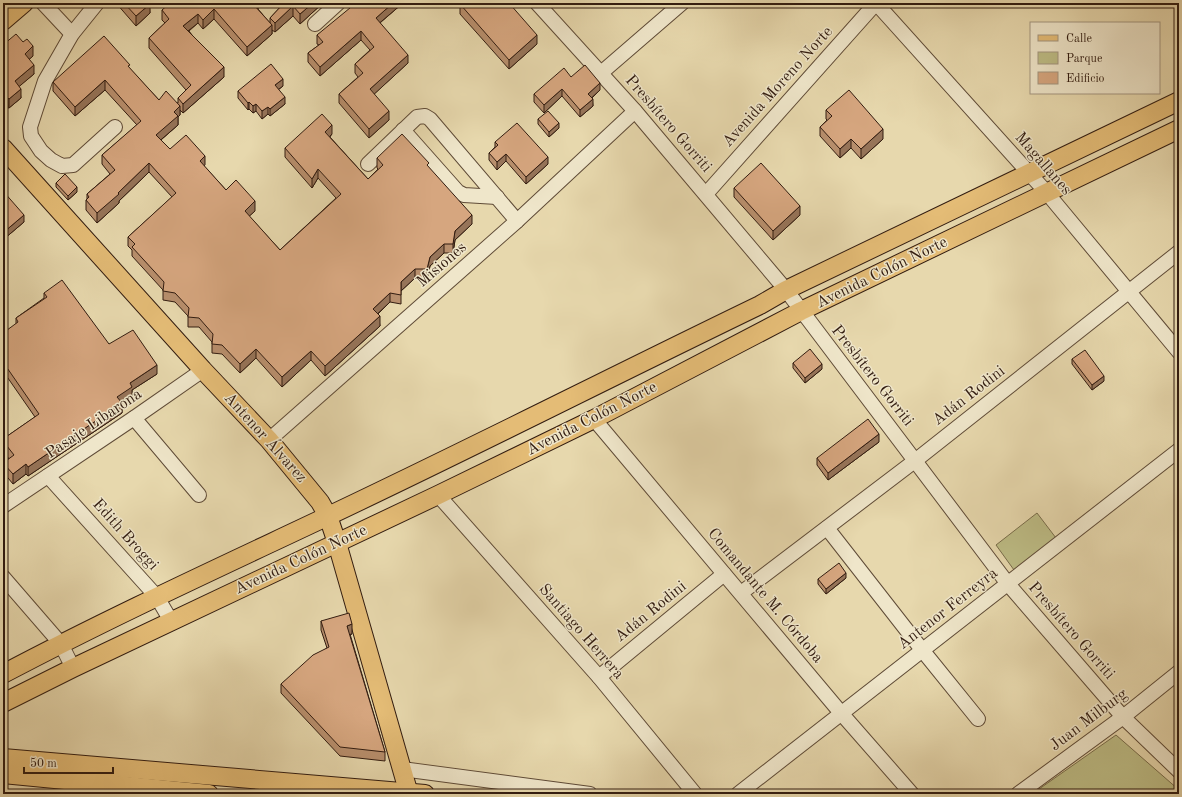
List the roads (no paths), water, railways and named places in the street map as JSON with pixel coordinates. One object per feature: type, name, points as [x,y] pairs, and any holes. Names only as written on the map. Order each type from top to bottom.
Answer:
[{"type":"main road","points":[[3,21],[24,3]]},
{"type":"main road","name":"Avenida Colón Norte","points":[[3,674],[157,596],[328,516],[786,290],[1179,101]]},
{"type":"main road","name":"Avenida Colón Norte","points":[[3,703],[73,668],[438,495],[594,419],[801,312],[1179,129]]},
{"type":"main road","name":"Antenor Álvarez","points":[[3,148],[203,370],[269,440],[320,502],[328,516],[337,543],[402,769],[414,793]]},
{"type":"main road","points":[[3,758],[414,793]]},
{"type":"main road","points":[[3,774],[210,794]]},
{"type":"street","points":[[43,3],[72,34]]},
{"type":"street","points":[[97,3],[72,34],[45,81],[30,127],[31,136],[41,151],[51,160],[62,166],[73,165],[115,127]]},
{"type":"street","points":[[315,24],[338,3]]},
{"type":"street","name":"Presbítero Gorriti","points":[[537,3],[635,111],[786,290],[801,312],[916,460],[1008,584],[1123,717],[1179,771]]},
{"type":"street","points":[[601,73],[682,3]]},
{"type":"street","name":"Magallanes","points":[[876,3],[1047,193],[1179,352]]},
{"type":"street","name":"Avenida Moreno Norte","points":[[706,194],[876,3]]},
{"type":"street","name":"Misiones","points":[[269,440],[518,221],[635,111]]},
{"type":"street","points":[[368,164],[417,117],[425,116],[430,119],[518,221]]},
{"type":"street","points":[[403,130],[458,192],[464,195],[497,197]]},
{"type":"street","name":"Adán Rodini","points":[[741,593],[916,460],[1179,252]]},
{"type":"street","name":"Pasaje Libarona","points":[[3,506],[203,370]]},
{"type":"street","points":[[134,418],[199,495]]},
{"type":"street","name":"Comandante M. Córdoba","points":[[594,419],[841,713],[912,794]]},
{"type":"street","name":"Antenor Ferreyra","points":[[738,794],[1179,450]]},
{"type":"street","name":"Edith Broggi","points":[[48,476],[157,596],[171,621]]},
{"type":"street","name":"Santiago Herrera","points":[[438,495],[598,677],[694,794]]},
{"type":"street","points":[[827,528],[922,651],[978,719]]},
{"type":"street","name":"Adán Rodini","points":[[598,677],[724,574]]},
{"type":"street","points":[[3,577],[61,644],[73,668]]},
{"type":"street","name":"Juan Milburg","points":[[1018,794],[1123,717],[1179,672]]},
{"type":"street","points":[[402,769],[590,794]]}]
